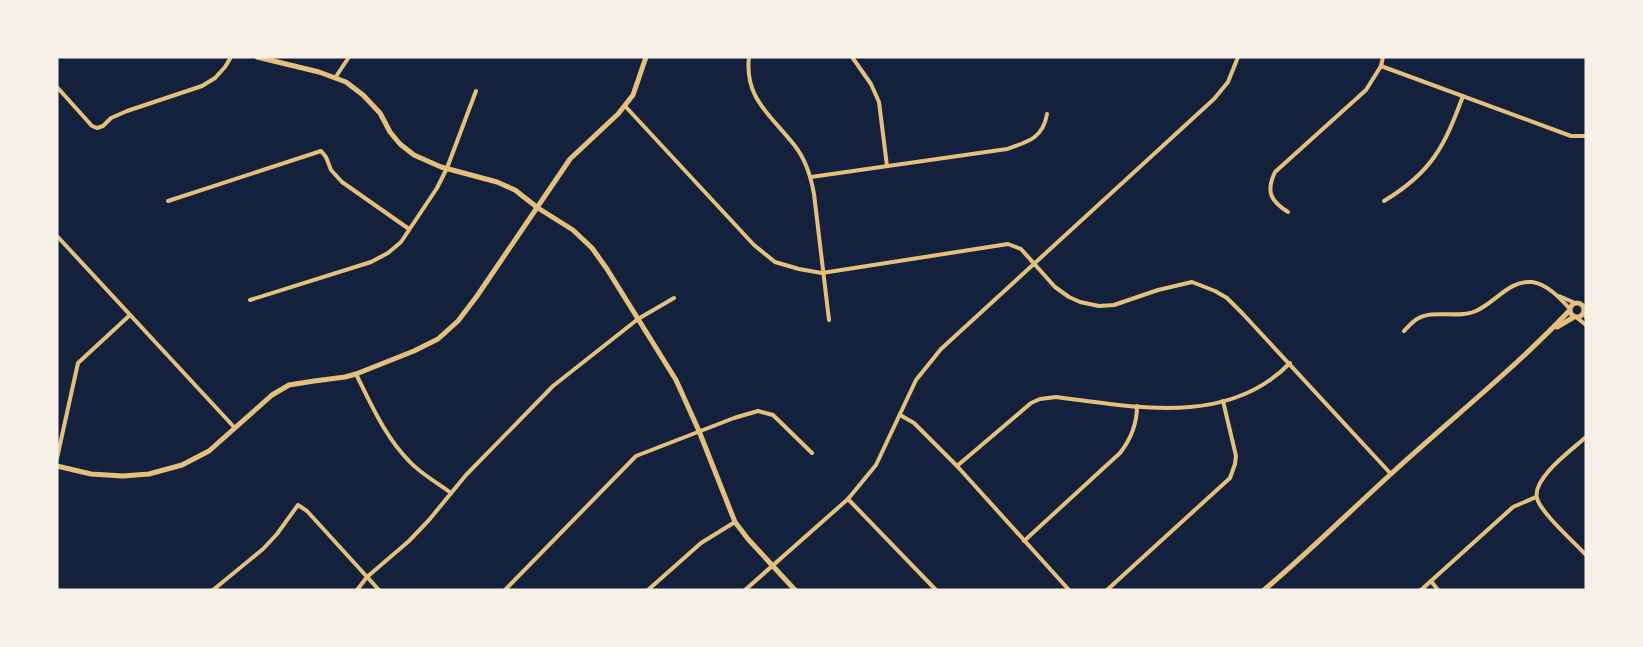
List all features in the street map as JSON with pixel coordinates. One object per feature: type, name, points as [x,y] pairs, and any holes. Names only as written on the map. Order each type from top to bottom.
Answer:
[{"type":"street","points":[[57,87],[92,126],[97,128],[127,111],[202,86],[215,78],[231,57]]},
{"type":"street","points":[[257,57],[319,72],[346,82],[363,95],[380,113],[395,138],[414,155],[515,190],[573,230],[592,248],[608,269],[676,380],[735,522],[795,590]]},
{"type":"street","points":[[335,78],[349,57]]},
{"type":"street","points":[[57,466],[91,474],[123,476],[149,474],[182,465],[209,451],[272,395],[289,386],[356,374],[438,339],[458,321],[570,159],[625,106],[633,95],[646,57]]},
{"type":"street","points":[[749,57],[748,70],[761,107],[795,146],[811,177],[829,320]]},
{"type":"street","points":[[852,57],[871,84],[879,102],[887,166]]},
{"type":"street","points":[[745,590],[848,499],[876,465],[915,380],[941,349],[1214,99],[1228,82],[1238,57]]},
{"type":"street","points":[[1288,212],[1278,206],[1270,194],[1270,182],[1275,171],[1366,90],[1381,66],[1383,57]]},
{"type":"street","points":[[1381,66],[1571,135],[1586,136]]},
{"type":"street","points":[[250,300],[371,262],[388,253],[401,242],[437,188],[447,168],[476,91]]},
{"type":"street","points":[[1384,201],[1405,188],[1434,158],[1452,125],[1463,96]]},
{"type":"street","points":[[625,106],[754,245],[775,262],[822,273],[1008,244],[1021,249],[1055,287],[1069,297],[1087,304],[1114,305],[1192,282],[1202,285],[1227,298],[1391,474]]},
{"type":"street","points":[[811,177],[1007,149],[1027,143],[1045,127],[1047,114]]},
{"type":"street","points":[[168,201],[321,151],[331,170],[342,182],[410,229]]},
{"type":"street","points":[[57,236],[234,427]]},
{"type":"street","points":[[57,249],[63,243]]},
{"type":"street","points":[[1404,331],[1418,318],[1433,315],[1463,315],[1476,311],[1497,298],[1505,289],[1519,283],[1534,282],[1582,308]]},
{"type":"street","points":[[1556,295],[1569,309],[1571,315],[1586,325]]},
{"type":"street","points":[[357,590],[367,577],[409,541],[465,475],[553,386],[638,319],[674,298]]},
{"type":"street","points":[[1553,329],[1581,316],[1586,300]]},
{"type":"street","points":[[1264,590],[1553,329],[1569,309],[1582,308]]},
{"type":"street","points":[[57,458],[78,363],[130,315]]},
{"type":"street","points":[[957,466],[1018,413],[1040,399],[1056,397],[1174,409],[1192,407],[1246,395],[1276,377],[1290,363]]},
{"type":"street","points":[[356,374],[381,424],[394,443],[411,463],[451,492]]},
{"type":"street","points":[[1107,590],[1230,478],[1236,456],[1223,401]]},
{"type":"street","points":[[1024,541],[1120,453],[1134,430],[1137,406]]},
{"type":"street","points":[[505,590],[636,456],[758,411],[773,415],[812,453]]},
{"type":"street","points":[[900,416],[915,423],[1070,590]]},
{"type":"street","points":[[1585,440],[1544,476],[1536,497],[1544,511],[1586,555]]},
{"type":"street","points":[[1421,590],[1513,507],[1536,497]]},
{"type":"street","points":[[848,499],[936,590]]},
{"type":"street","points":[[213,590],[263,549],[298,505],[307,511],[379,590]]},
{"type":"street","points":[[648,590],[700,543],[735,522]]},
{"type":"street","points":[[1431,581],[1438,590]]}]
